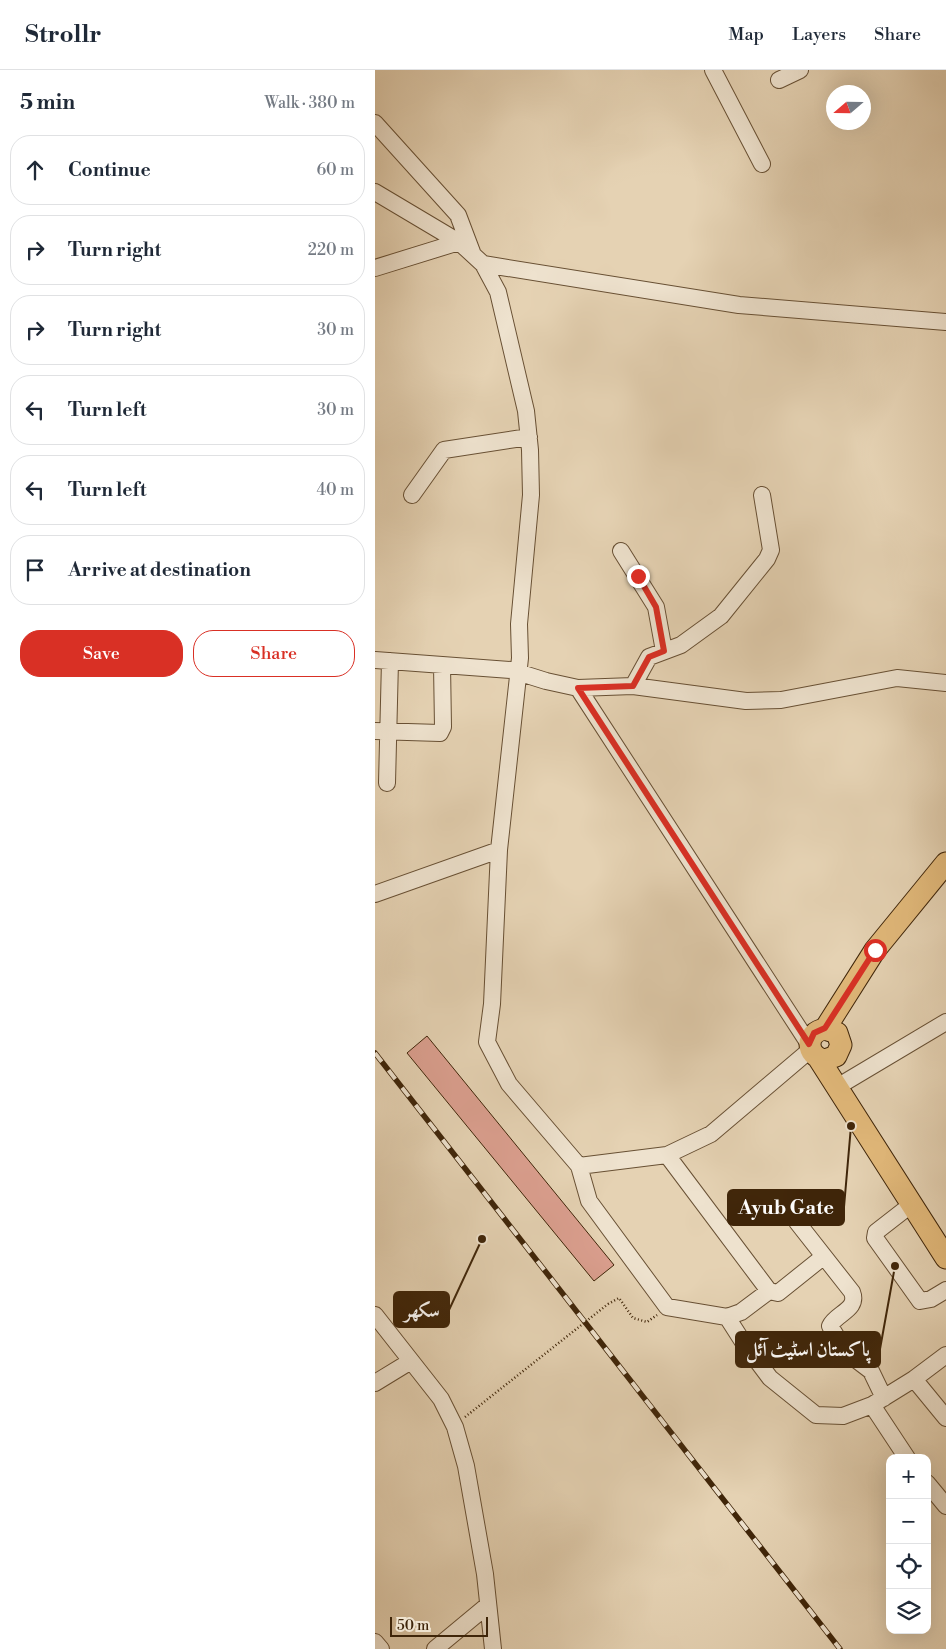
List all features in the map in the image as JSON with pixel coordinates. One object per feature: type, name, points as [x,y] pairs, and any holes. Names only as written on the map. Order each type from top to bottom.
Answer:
[{"type":"main road","points":[[946,863],[875,950],[825,1028],[814,1033],[813,1051],[946,1258]]},
{"type":"main road","points":[[813,1051],[831,1059],[836,1056],[841,1045],[837,1034],[825,1028]]},
{"type":"street","points":[[713,70],[762,164]]},
{"type":"street","points":[[779,80],[800,70]]},
{"type":"street","points":[[375,123],[458,215],[478,259],[498,292],[526,411],[529,436],[531,495],[523,570],[517,673],[499,850],[492,1004],[487,1042],[509,1084],[579,1166],[589,1201],[667,1307],[727,1317],[741,1312],[769,1291]]},
{"type":"street","points":[[375,192],[459,242],[478,259],[739,305],[946,322]]},
{"type":"street","points":[[375,268],[459,242]]},
{"type":"street","points":[[412,495],[444,450],[529,436]]},
{"type":"street","points":[[633,686],[649,657],[681,645],[721,616],[767,559],[771,550],[762,495]]},
{"type":"street","points":[[621,551],[656,607],[664,651]]},
{"type":"street","points":[[387,783],[382,731],[383,660],[511,670],[578,688],[633,686],[746,701],[781,700],[897,678],[946,683]]},
{"type":"street","points":[[382,731],[440,733],[443,726],[442,665]]},
{"type":"street","points":[[578,688],[813,1051],[711,1134],[667,1155],[579,1166]]},
{"type":"street","points":[[375,894],[499,850]]},
{"type":"street","points":[[837,1087],[946,1022]]},
{"type":"street","points":[[667,1155],[769,1291],[778,1293],[823,1257]]},
{"type":"street","points":[[911,1204],[876,1232],[875,1238],[920,1301],[931,1298],[946,1290]]},
{"type":"street","points":[[797,1222],[823,1257],[853,1292],[854,1304],[833,1319],[829,1326],[846,1352],[871,1371],[878,1402],[905,1454]]},
{"type":"street","points":[[375,1315],[441,1399],[455,1427],[466,1466],[493,1649]]},
{"type":"street","points":[[727,1317],[770,1378],[816,1415],[843,1416],[878,1402],[914,1379],[946,1355]]},
{"type":"street","points":[[375,1383],[411,1361]]},
{"type":"street","points":[[914,1379],[946,1418]]},
{"type":"street","points":[[931,1488],[946,1506]]},
{"type":"street","points":[[435,1649],[488,1605]]},
{"type":"street","points":[[375,1642],[381,1649]]},
{"type":"path","points":[[465,1417],[608,1304],[619,1298],[633,1318],[647,1322],[667,1307]]},
{"type":"building","points":[[427,1036],[614,1265],[594,1281],[407,1053]]},
{"type":"railway","points":[[375,1053],[840,1649]]},
{"type":"place","name":"Ayub Gate","points":[[851,1126]]},
{"type":"place","name":"سكهر","points":[[482,1239]]},
{"type":"place","name":"پاکستان اسٹیٹ آئل","points":[[895,1266]]},
{"type":"route","points":[[638,576],[651,595],[656,607],[664,651],[649,657],[633,686],[578,688],[809,1044],[814,1033],[825,1028],[875,950]]}]
